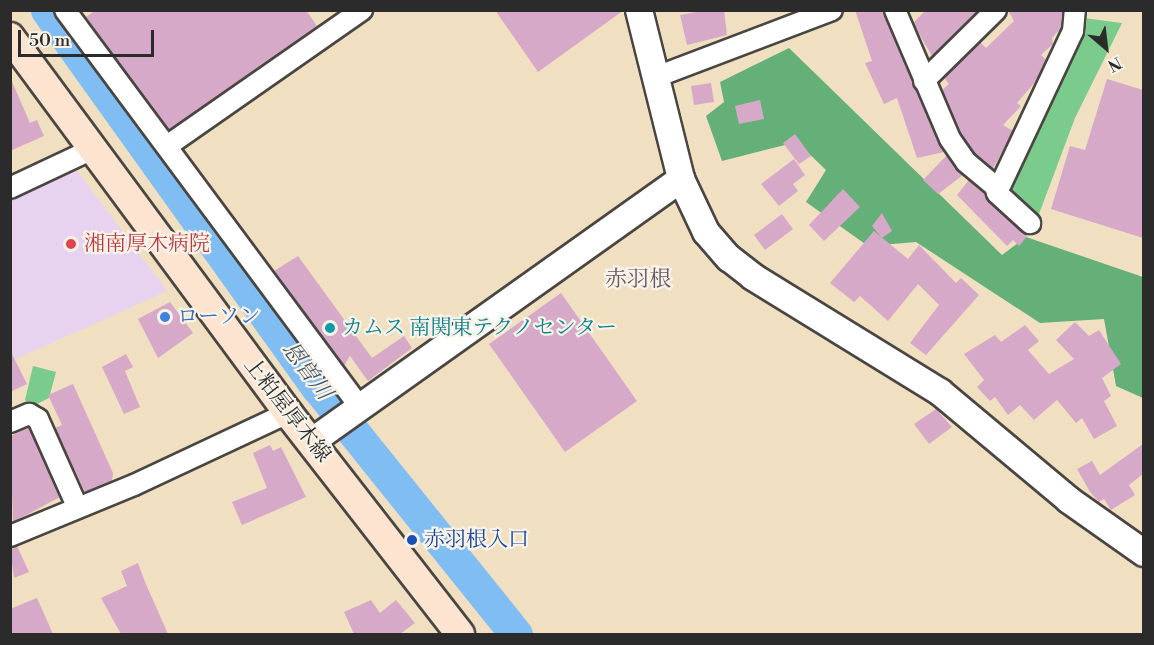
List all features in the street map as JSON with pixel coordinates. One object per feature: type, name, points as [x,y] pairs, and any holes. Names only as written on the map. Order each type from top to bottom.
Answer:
[{"type":"main road","name":"上粕屋厚木線","points":[[10,37],[288,413],[320,435],[460,634]]},
{"type":"street","points":[[65,10],[359,408]]},
{"type":"street","points":[[166,146],[362,10]]},
{"type":"street","points":[[639,10],[681,179],[706,232],[729,258],[753,277],[940,392],[1069,500],[1143,553]]},
{"type":"street","points":[[657,77],[832,10]]},
{"type":"street","points":[[894,10],[950,139],[966,162],[994,186],[997,193],[1030,223]]},
{"type":"street","points":[[924,81],[996,10]]},
{"type":"street","points":[[994,186],[1001,184],[1073,31],[1075,10]]},
{"type":"street","points":[[10,188],[93,149]]},
{"type":"street","points":[[320,435],[681,179]]},
{"type":"street","points":[[10,536],[77,506],[134,485],[288,413]]},
{"type":"street","points":[[10,422],[29,414],[38,419],[77,506]]},
{"type":"shaded area","name":"湘南厚木病院","points":[[75,168],[167,291],[11,361],[10,197]]},
{"type":"green space","points":[[1084,18],[1122,23],[1075,118],[1036,222],[1008,190],[1076,47]]},
{"type":"green space","points":[[789,48],[1002,255],[1026,237],[1143,277],[1143,398],[1116,386],[1104,319],[1040,323],[916,242],[868,246],[806,202],[826,170],[797,142],[722,161],[706,116],[724,102],[720,82]]},
{"type":"green space","points":[[33,366],[56,372],[49,398],[29,408],[25,400]]},
{"type":"building","points":[[96,10],[306,10],[317,26],[169,130],[86,17]]},
{"type":"building","points":[[495,10],[624,10],[538,72]]},
{"type":"building","points":[[707,10],[724,10],[727,35],[687,45],[680,15]]},
{"type":"building","points":[[855,10],[883,10],[944,152],[917,158],[897,98],[884,104],[865,63],[872,61]]},
{"type":"building","points":[[926,10],[978,10],[932,56],[913,23]]},
{"type":"building","points":[[1008,10],[1063,10],[1061,28],[1052,38],[1053,44],[1041,55],[1046,60],[1036,81],[1017,103],[1021,106],[1003,125],[1013,131],[993,169],[975,154],[961,133],[942,90],[949,84],[945,79],[949,73],[980,42],[986,48],[1014,21]]},
{"type":"building","points":[[10,77],[30,123],[37,120],[44,136],[10,151]]},
{"type":"building","points":[[1107,79],[1143,90],[1143,238],[1051,209],[1070,146],[1085,150]]},
{"type":"building","points":[[711,83],[714,102],[694,105],[691,86]]},
{"type":"building","points":[[760,100],[764,119],[739,124],[735,106]]},
{"type":"building","points":[[795,134],[811,156],[799,164],[783,143]]},
{"type":"building","points":[[947,155],[963,175],[938,194],[923,180]]},
{"type":"building","points":[[794,159],[805,175],[793,184],[798,191],[779,206],[761,184]]},
{"type":"building","points":[[969,180],[1028,235],[1019,246],[1013,240],[1007,246],[957,195]]},
{"type":"building","points":[[843,189],[860,207],[824,241],[809,225]]},
{"type":"building","points":[[882,213],[892,231],[882,238],[872,226]]},
{"type":"building","points":[[782,214],[793,229],[765,250],[754,235]]},
{"type":"building","points":[[874,231],[908,259],[919,245],[956,283],[961,278],[979,295],[926,355],[910,343],[939,305],[918,284],[888,321],[860,296],[854,302],[830,283]]},
{"type":"building","points":[[298,256],[372,358],[404,336],[412,348],[368,381],[350,356],[344,366],[274,271]]},
{"type":"building","points":[[561,293],[637,401],[565,452],[489,344]]},
{"type":"building","points":[[170,302],[193,333],[158,358],[138,319]]},
{"type":"building","points":[[1075,322],[1089,336],[1099,330],[1121,364],[1102,378],[1111,396],[1104,401],[1117,426],[1094,439],[1082,418],[1076,423],[1057,400],[1034,420],[1020,405],[1008,415],[995,397],[990,401],[977,387],[984,380],[964,354],[995,335],[1001,342],[1025,325],[1039,341],[1028,350],[1049,374],[1074,359],[1056,340]]},
{"type":"building","points":[[10,350],[27,384],[10,392]]},
{"type":"building","points":[[126,354],[133,367],[125,371],[140,407],[124,414],[102,367]]},
{"type":"building","points":[[73,384],[113,473],[112,481],[85,492],[55,428],[62,425],[48,395]]},
{"type":"building","points":[[936,409],[952,427],[929,444],[914,424]]},
{"type":"building","points":[[29,428],[60,497],[13,522],[10,436]]},
{"type":"building","points":[[1143,444],[1143,474],[1129,485],[1135,495],[1111,510],[1104,499],[1099,502],[1090,492],[1077,469],[1092,461],[1100,475]]},
{"type":"building","points":[[270,445],[273,451],[281,447],[306,497],[242,525],[232,502],[267,488],[253,453]]},
{"type":"building","points":[[17,546],[29,572],[14,578],[10,548]]},
{"type":"building","points":[[138,563],[168,634],[121,634],[101,598],[127,586],[121,571]]},
{"type":"building","points":[[37,598],[53,634],[10,634],[10,609]]},
{"type":"building","points":[[371,600],[380,613],[396,600],[415,623],[400,634],[354,634],[344,612]]},
{"type":"waterway","name":"恩曽川","points":[[47,10],[318,388],[516,634]]},
{"type":"place","name":"湘南厚木病院","points":[[71,244]]},
{"type":"place","name":"ローソン","points":[[165,317]]},
{"type":"place","name":"カムス 南関東テクノセンター","points":[[330,328]]},
{"type":"place","name":"赤羽根入口","points":[[412,540]]},
{"type":"district","name":"赤羽根","points":[[638,280]]}]
